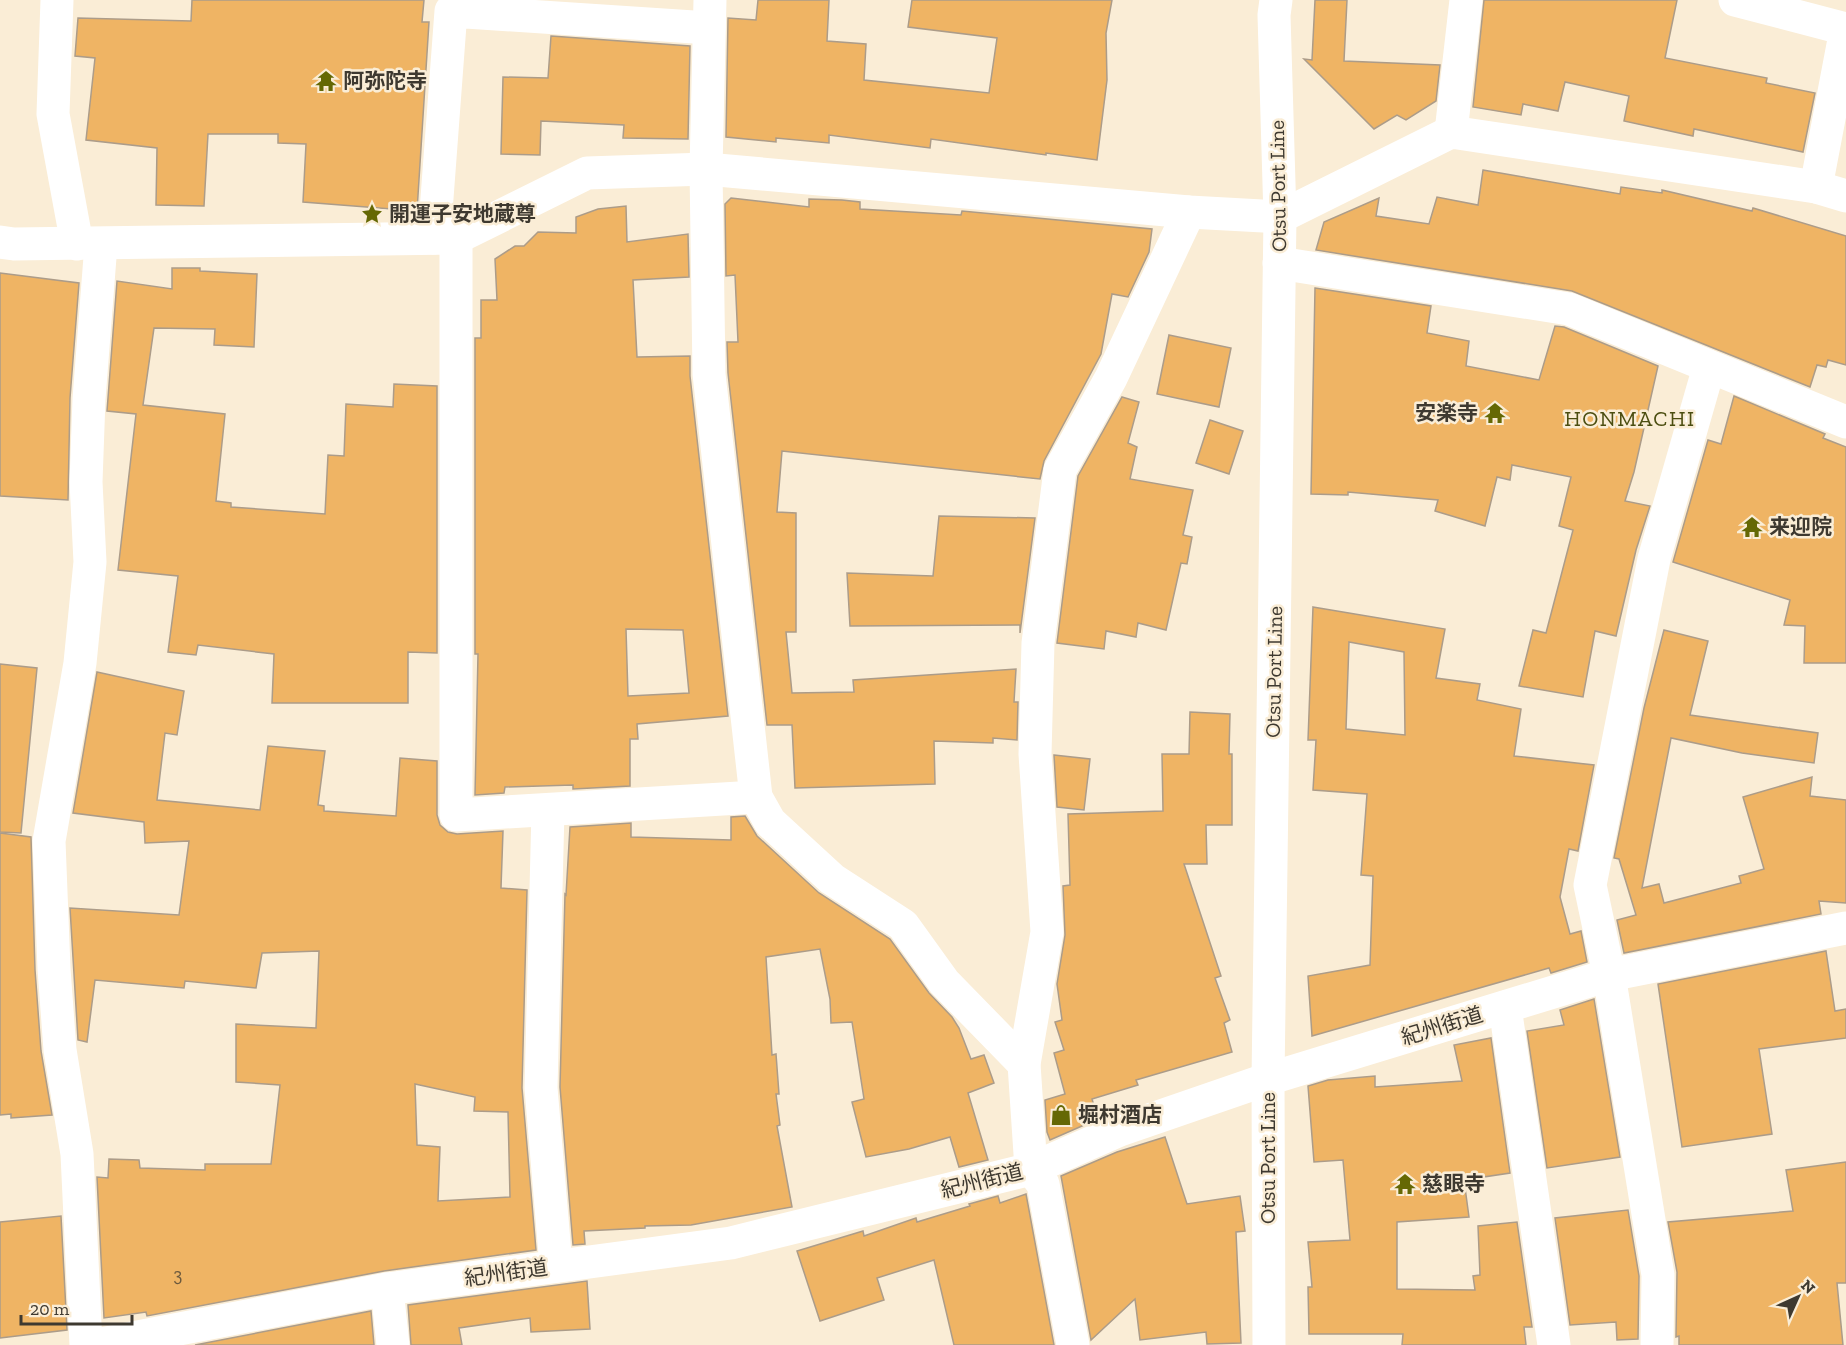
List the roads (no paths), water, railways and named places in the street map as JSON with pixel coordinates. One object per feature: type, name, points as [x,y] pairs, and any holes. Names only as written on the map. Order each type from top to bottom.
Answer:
[{"type":"street","points":[[57,0],[53,114],[89,244],[89,399],[86,482],[90,562],[80,663],[50,841],[57,1015],[60,1050],[77,1154],[86,1345]]},
{"type":"street","name":"Otsu Port Line","points":[[1269,1345],[1268,1079],[1280,217],[1276,0]]},
{"type":"street","points":[[1451,132],[1466,0]]},
{"type":"street","points":[[0,242],[89,244],[445,238],[587,173],[706,169],[1189,212],[1280,217],[1451,132],[1831,192],[1846,29],[1734,0]]},
{"type":"street","points":[[756,797],[456,815],[445,238],[451,11],[710,14],[706,169],[709,374],[756,797],[770,822],[832,879],[903,925],[944,982],[1024,1064]]},
{"type":"street","points":[[1073,1345],[1043,1184],[1031,1169],[1024,1064],[1047,932],[1035,753],[1038,643],[1060,470],[1111,378],[1189,212]]},
{"type":"street","points":[[1279,263],[1569,309],[1846,422]]},
{"type":"street","points":[[1657,1345],[1658,1275],[1609,975],[1590,885],[1654,559],[1709,367]]},
{"type":"street","points":[[548,810],[541,1089],[556,1266]]},
{"type":"street","name":"紀州街道","points":[[96,1345],[387,1288],[731,1243],[1031,1169],[1120,1131],[1268,1079],[1609,975],[1846,928]]},
{"type":"street","points":[[1505,1007],[1554,1345]]},
{"type":"street","points":[[387,1288],[393,1345]]},
{"type":"place","name":"阿弥陀寺","points":[[326,81]]},
{"type":"place","name":"開運子安地蔵尊","points":[[372,214]]},
{"type":"place","name":"安楽寺","points":[[1495,413]]},
{"type":"place","name":"来迎院","points":[[1752,527]]},
{"type":"place","name":"堀村酒店","points":[[1061,1115]]},
{"type":"place","name":"慈眼寺","points":[[1405,1184]]},
{"type":"district","name":"HONMACHI","points":[[1630,418]]}]
